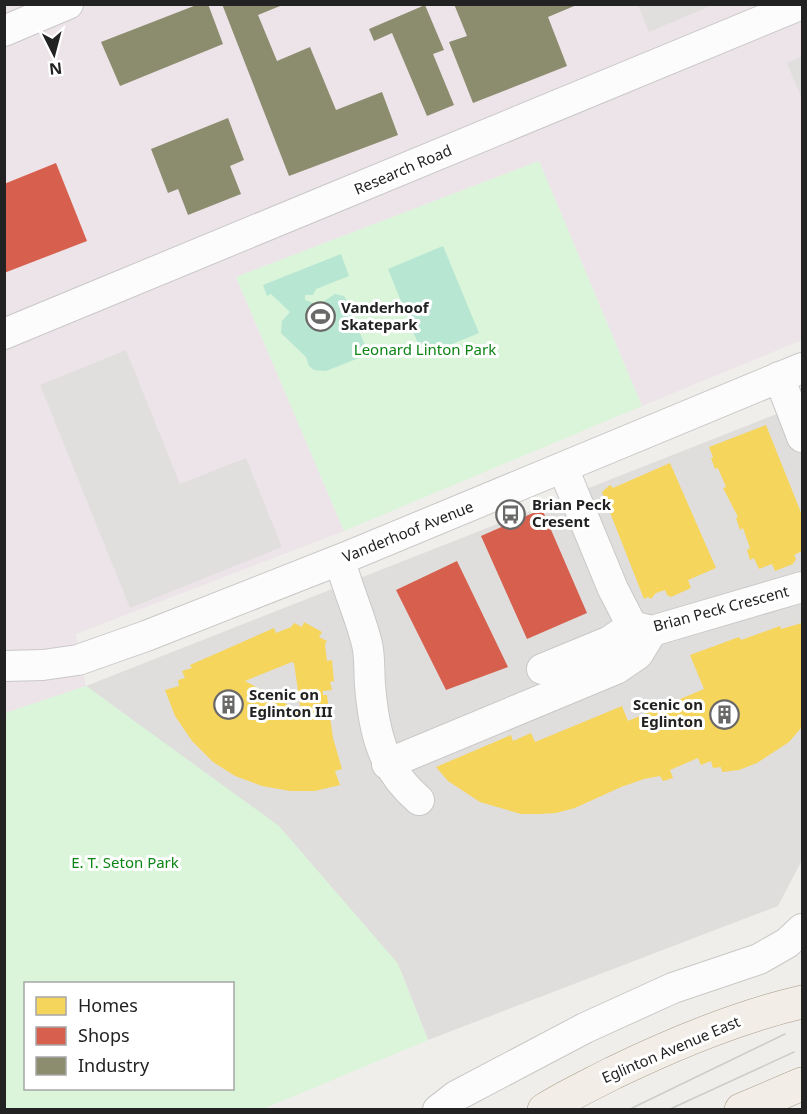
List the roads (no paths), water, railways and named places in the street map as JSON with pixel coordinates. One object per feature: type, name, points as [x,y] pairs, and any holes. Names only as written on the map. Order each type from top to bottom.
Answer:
[{"type":"main road","name":"Eglinton Avenue East","points":[[544,1110],[560,1099],[687,1040],[746,1017],[802,1002]]},
{"type":"main road","points":[[741,1110],[802,1084]]},
{"type":"street","points":[[4,30],[68,4]]},
{"type":"street","name":"Research Road","points":[[4,334],[802,4]]},
{"type":"street","points":[[791,372],[802,437]]},
{"type":"street","name":"Vanderhoof Avenue","points":[[4,666],[43,665],[78,660],[146,636],[340,560],[791,372]]},
{"type":"street","name":"Brian Peck Crescent","points":[[562,468],[613,589],[642,628],[802,587]]},
{"type":"street","points":[[340,560],[367,645],[371,693],[378,735],[387,764],[404,788],[419,800]]},
{"type":"street","points":[[387,764],[616,669],[638,654],[642,628]]},
{"type":"street","points":[[542,669],[642,628]]},
{"type":"street","points":[[438,1110],[456,1096],[585,1028],[673,988],[759,959],[787,943],[802,929]]},
{"type":"tram line","points":[[628,1110],[785,1034]]},
{"type":"tram line","points":[[668,1110],[794,1052]]},
{"type":"place","name":"Vanderhoof Skatepark","points":[[320,317]]},
{"type":"place","name":"Brian Peck Cresent","points":[[511,514]]},
{"type":"place","name":"Scenic on Eglinton III","points":[[228,704]]},
{"type":"place","name":"Scenic on Eglinton","points":[[724,714]]},
{"type":"park label","name":"Leonard Linton Park","points":[[425,350]]},
{"type":"park label","name":"E. T. Seton Park","points":[[125,863]]}]
